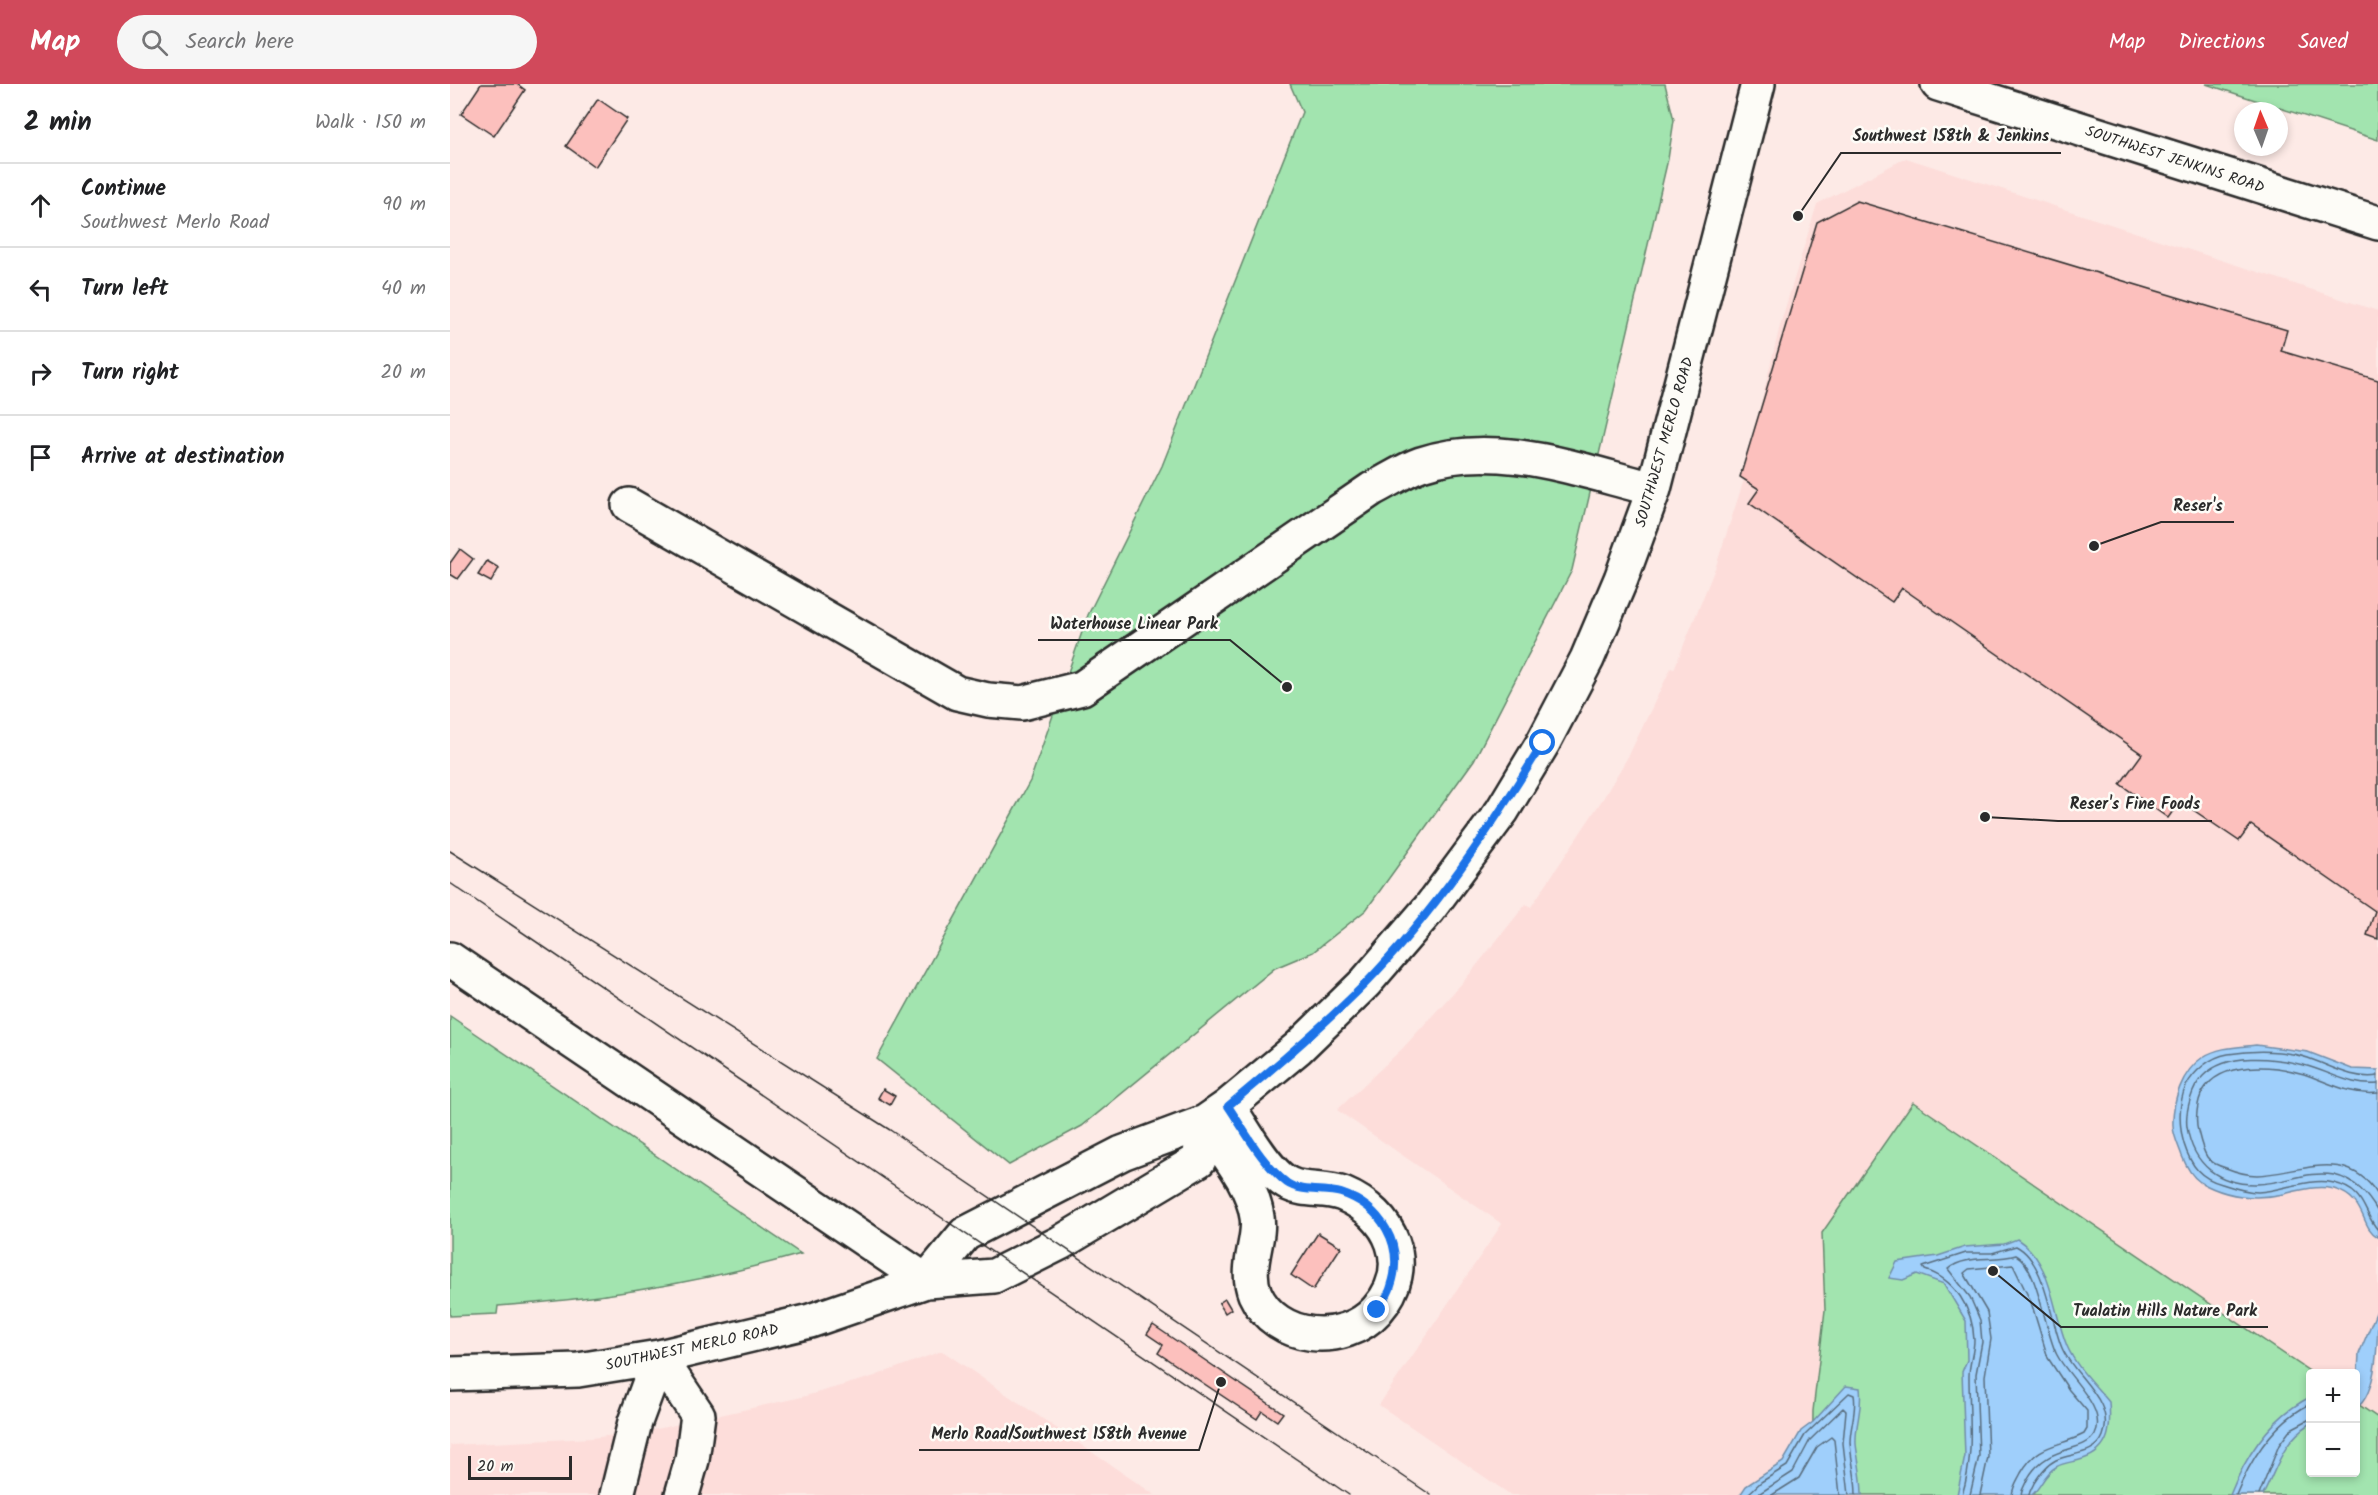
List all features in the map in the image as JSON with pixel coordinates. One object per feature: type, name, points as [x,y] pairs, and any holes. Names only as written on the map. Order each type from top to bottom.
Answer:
[{"type":"street","name":"SOUTHWEST MERLO ROAD","points":[[926,1281],[965,1234],[1122,1153],[1216,1114],[1298,1048],[1365,983],[1429,909],[1502,811],[1543,743],[1587,659],[1621,579],[1654,489],[1758,84]]},
{"type":"street","name":"SOUTHWEST JENKINS ROAD","points":[[1938,84],[2378,223]]},
{"type":"street","points":[[629,505],[957,693],[988,700],[1022,703],[1082,688],[1372,489],[1421,464],[1473,454],[1521,456],[1654,489]]},
{"type":"street","points":[[450,959],[926,1281]]},
{"type":"street","name":"SOUTHWEST MERLO ROAD","points":[[450,1374],[578,1370],[659,1357],[810,1321],[926,1281],[994,1276],[1060,1243],[1199,1160],[1216,1114]]},
{"type":"street","points":[[1216,1114],[1288,1184],[1340,1193],[1366,1206],[1383,1222],[1394,1245],[1396,1267],[1391,1289],[1377,1310],[1359,1325],[1338,1333],[1313,1334],[1289,1328],[1269,1315],[1255,1293],[1251,1272],[1257,1218],[1216,1114]]},
{"type":"street","points":[[617,1495],[635,1422],[659,1357]]},
{"type":"street","points":[[659,1357],[698,1415],[692,1460],[682,1495]]},
{"type":"shaded area","points":[[1906,158],[2378,311],[2378,1418],[2360,1406],[2360,1369],[2306,1369],[2306,1371],[1822,1233],[1825,1310],[1818,1362],[1812,1495],[1511,1495],[1379,1405],[1502,1224],[1337,1110],[1402,1049],[1464,981],[1526,904],[1531,907],[1629,755],[1671,668],[1674,669],[1716,566],[1752,455],[1753,435],[1781,322],[1817,204]]},
{"type":"shaded area","points":[[944,1352],[1155,1495],[450,1495],[450,1445],[592,1438],[657,1429],[802,1397],[872,1377]]},
{"type":"green space","points":[[1290,84],[1665,84],[1674,120],[1668,159],[1572,570],[1474,760],[1366,910],[1313,952],[1275,968],[1082,1126],[1009,1165],[877,1059],[1030,781],[1088,615],[1162,466],[1302,112]]},
{"type":"green space","points":[[2206,84],[2378,84],[2378,140],[2288,111],[2288,102],[2261,102]]},
{"type":"green space","points":[[450,1016],[801,1254],[651,1288],[575,1299],[498,1306],[497,1314],[450,1316]]},
{"type":"green space","points":[[1913,1102],[2306,1369],[2306,1477],[2360,1477],[2360,1406],[2378,1418],[2378,1495],[1812,1495],[1813,1411],[1825,1310],[1822,1233]]},
{"type":"water","points":[[2256,1045],[2308,1052],[2352,1069],[2378,1070],[2378,1237],[2372,1233],[2352,1199],[2345,1193],[2334,1189],[2315,1188],[2262,1197],[2241,1196],[2220,1191],[2200,1182],[2189,1170],[2176,1141],[2173,1126],[2174,1107],[2184,1078],[2196,1063],[2215,1051]]},
{"type":"water","points":[[2017,1239],[2029,1249],[2045,1273],[2062,1332],[2071,1354],[2109,1402],[2109,1429],[2104,1444],[2099,1450],[2080,1460],[2056,1467],[2032,1495],[1957,1495],[1965,1456],[1962,1372],[1967,1360],[1966,1321],[1944,1284],[1917,1274],[1903,1280],[1889,1278],[1897,1262],[1938,1256],[1965,1247],[2004,1244]]},
{"type":"water","points":[[2378,1308],[2377,1348],[2373,1378],[2369,1391],[2360,1404],[2360,1369],[2358,1369],[2359,1354]]},
{"type":"water","points":[[1846,1386],[1860,1388],[1856,1444],[1862,1495],[1740,1495],[1746,1486],[1783,1462],[1801,1431],[1813,1422]]},
{"type":"water","points":[[2306,1399],[2306,1427],[2287,1447],[2263,1495],[2230,1495],[2236,1480],[2261,1438],[2296,1405]]},
{"type":"building","points":[[481,84],[517,84],[525,90],[494,136],[461,114]]},
{"type":"building","points":[[598,99],[627,119],[595,167],[566,146]]},
{"type":"building","points":[[1857,201],[2287,330],[2281,351],[2378,380],[2378,939],[2367,935],[2375,911],[2251,825],[2239,841],[2180,801],[2168,818],[2120,784],[2142,754],[1902,588],[1892,602],[1749,503],[1759,489],[1740,477],[1817,222]]},
{"type":"building","points":[[460,549],[473,559],[458,579],[450,574],[450,563]]},
{"type":"building","points":[[487,561],[499,568],[491,582],[478,575]]},
{"type":"building","points":[[883,1089],[895,1096],[890,1105],[878,1098]]},
{"type":"building","points":[[1318,1233],[1341,1247],[1313,1290],[1291,1275]]},
{"type":"building","points":[[1225,1299],[1231,1309],[1225,1313],[1219,1303]]},
{"type":"building","points":[[1153,1325],[1283,1413],[1277,1421],[1262,1411],[1257,1419],[1158,1353],[1163,1345],[1147,1334]]},
{"type":"tram line","points":[[450,851],[890,1130],[1431,1495]]},
{"type":"tram line","points":[[450,883],[1349,1495]]},
{"type":"place","name":"Southwest 158th & Jenkins","points":[[1798,216]]},
{"type":"place","name":"Reser's","points":[[2094,546]]},
{"type":"place","name":"Waterhouse Linear Park","points":[[1287,687]]},
{"type":"place","name":"Reser's Fine Foods","points":[[1985,817]]},
{"type":"place","name":"Tualatin Hills Nature Park","points":[[1993,1271]]},
{"type":"place","name":"Merlo Road/Southwest 158th Avenue","points":[[1221,1382]]},
{"type":"route","points":[[1377,1310],[1391,1289],[1396,1267],[1394,1245],[1383,1222],[1366,1206],[1340,1193],[1288,1184],[1269,1166],[1228,1106],[1298,1048],[1365,983],[1429,909],[1502,811],[1543,743]]}]
